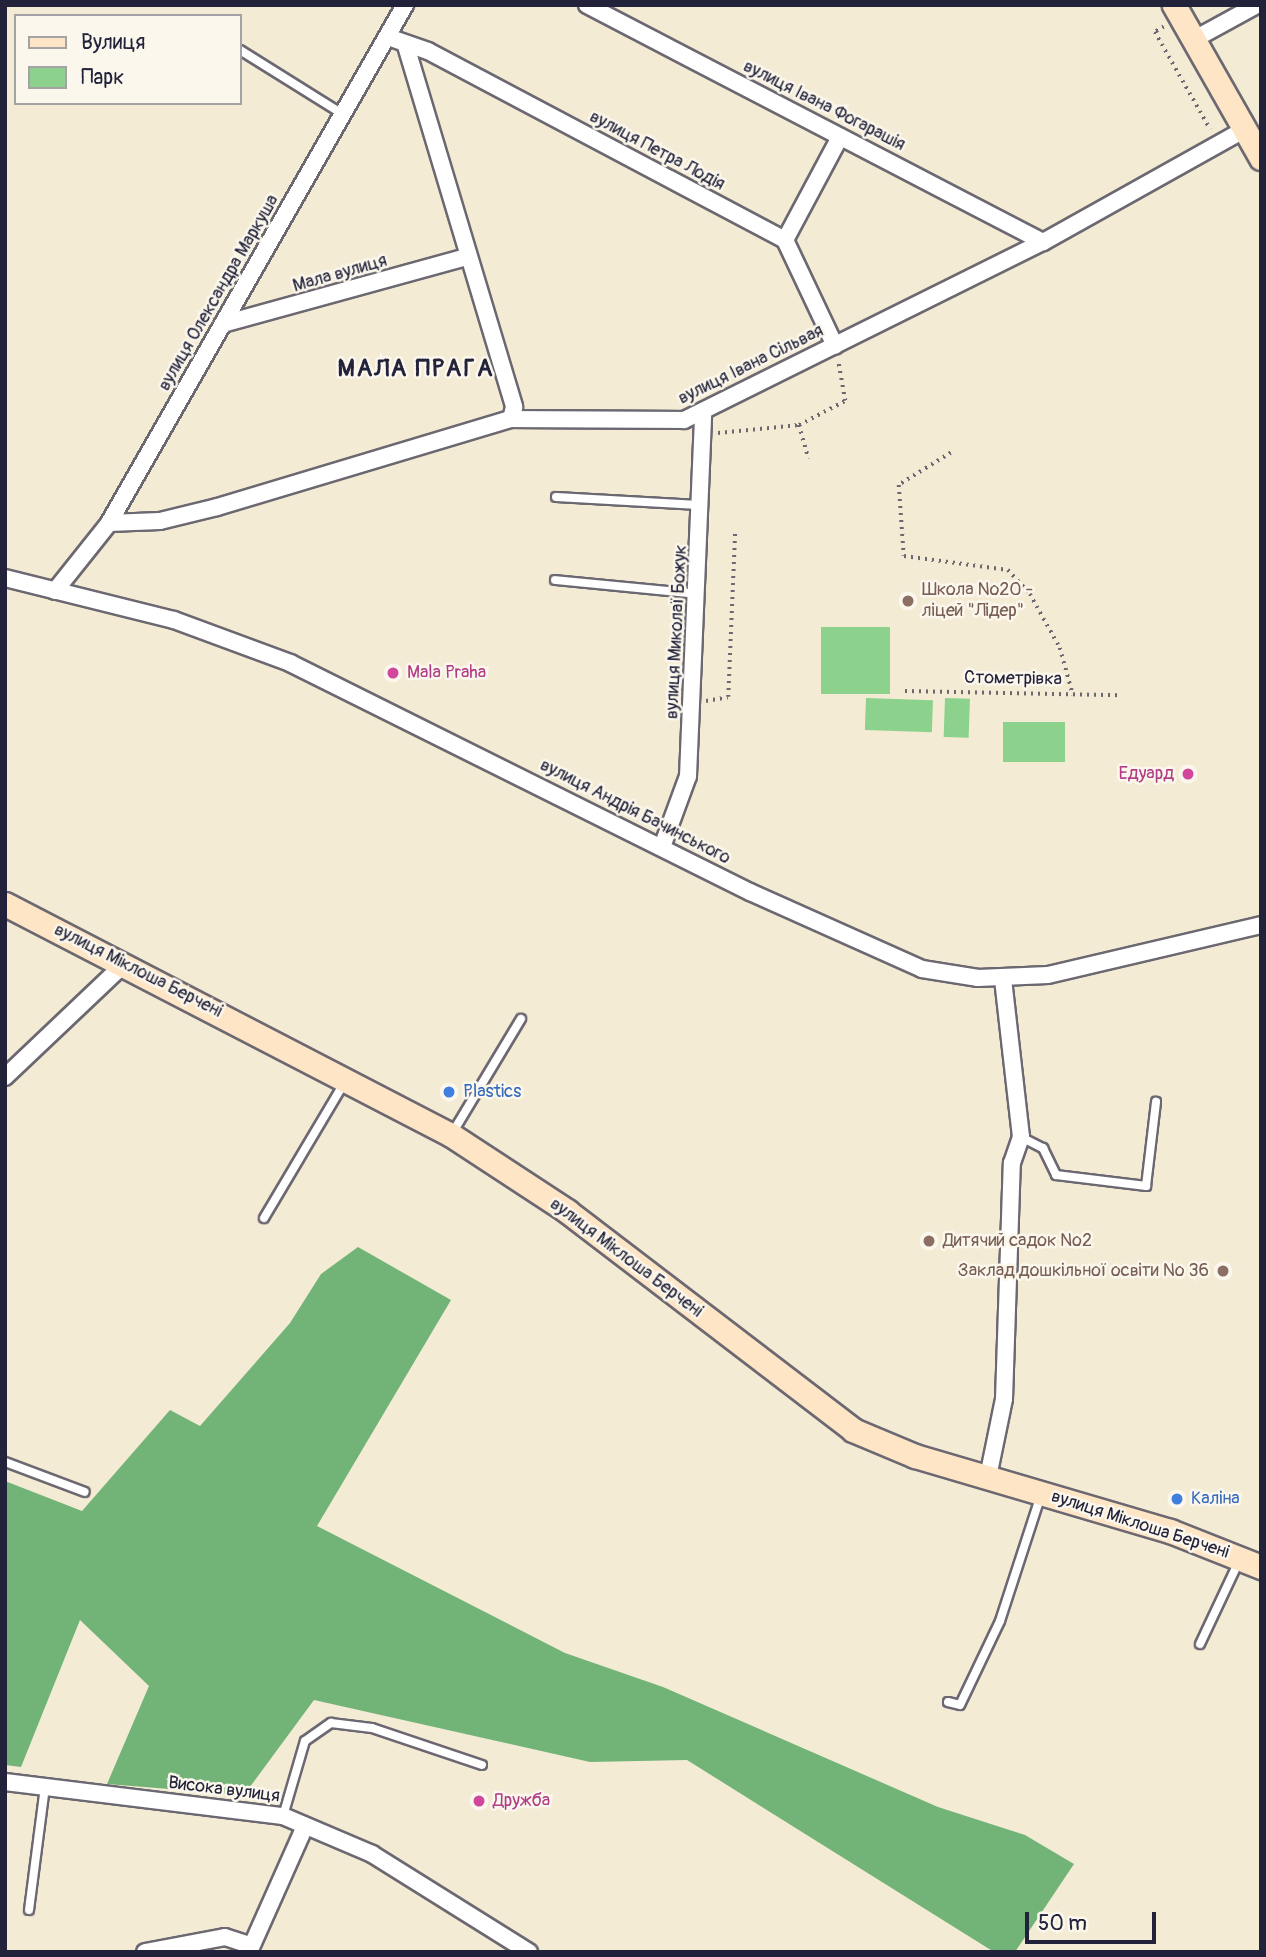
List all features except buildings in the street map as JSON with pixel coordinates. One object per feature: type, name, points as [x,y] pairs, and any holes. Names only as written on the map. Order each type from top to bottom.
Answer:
[{"type":"street","name":"вулиця Олександра Маркуша","points":[[55,591],[110,523],[405,5]]},
{"type":"street","name":"вулиця Івана Фогарашія","points":[[587,5],[1043,242]]},
{"type":"street","points":[[1174,5],[1261,158]]},
{"type":"street","points":[[1193,40],[1257,5]]},
{"type":"street","name":"вулиця Петра Лодія","points":[[388,37],[406,46],[428,51],[785,240]]},
{"type":"street","points":[[406,46],[514,407],[512,419]]},
{"type":"street","name":"вулиця Івана Сільвая","points":[[110,523],[160,521],[217,507],[512,419],[650,424],[703,413],[1043,242],[1245,130]]},
{"type":"street","points":[[835,346],[785,240],[840,137]]},
{"type":"street","name":"Мала вулиця","points":[[223,324],[467,257]]},
{"type":"street","name":"вулиця Миколаї Божук","points":[[662,847],[688,776],[700,594],[705,433],[703,413]]},
{"type":"street","name":"вулиця Андрія Бачинського","points":[[5,578],[174,620],[290,663],[898,962],[1003,978],[1048,975],[1261,925]]},
{"type":"street","name":"вулиця Міклоша Берчені","points":[[5,904],[347,1077],[451,1135],[567,1211],[829,1416],[900,1450],[1041,1492],[1250,1562]]},
{"type":"street","points":[[5,1077],[124,964]]},
{"type":"street","points":[[988,1477],[1004,1399],[1012,1163],[1021,1137],[1003,978]]},
{"type":"street","name":"Висока вулиця","points":[[5,1782],[283,1816],[372,1854],[529,1952]]},
{"type":"street","points":[[145,1952],[225,1937],[249,1948],[305,1826]]},
{"type":"lane","points":[[242,51],[344,114]]},
{"type":"lane","points":[[556,497],[702,505]]},
{"type":"lane","points":[[555,580],[700,594]]},
{"type":"lane","points":[[451,1135],[522,1019]]},
{"type":"lane","points":[[264,1218],[347,1077]]},
{"type":"lane","points":[[1021,1137],[1043,1148],[1056,1175],[1146,1186],[1156,1102]]},
{"type":"lane","points":[[5,1462],[85,1492]]},
{"type":"lane","points":[[948,1702],[960,1705],[1000,1621],[1041,1492]]},
{"type":"lane","points":[[1200,1644],[1250,1562]]},
{"type":"lane","points":[[283,1816],[305,1741],[331,1723],[372,1728],[482,1765]]},
{"type":"lane","points":[[29,1910],[45,1787]]},
{"type":"path","points":[[1155,32],[1213,135]]},
{"type":"path","points":[[705,433],[799,425],[845,401],[835,346]]},
{"type":"path","points":[[799,425],[809,459]]},
{"type":"path","points":[[951,453],[899,485],[904,556],[1008,570],[1030,594],[1060,648],[1073,695]]},
{"type":"path","points":[[694,702],[728,697],[735,533]]},
{"type":"path","name":"Стометрівка","points":[[905,691],[1121,695]]},
{"type":"green space","points":[[821,627],[890,627],[890,694],[821,694]]},
{"type":"green space","points":[[866,698],[933,700],[932,732],[865,730]]},
{"type":"green space","points":[[945,698],[970,699],[969,738],[944,737]]},
{"type":"green space","points":[[1003,722],[1065,722],[1065,762],[1003,762]]},
{"type":"green space","points":[[358,1247],[451,1300],[317,1526],[565,1653],[663,1687],[938,1807],[1025,1835],[1074,1864],[1015,1952],[994,1952],[687,1760],[590,1762],[314,1700],[244,1795],[107,1784],[149,1686],[80,1620],[21,1767],[5,1765],[5,1481],[82,1511],[170,1410],[200,1426],[290,1323],[321,1274]]},
{"type":"place","name":"Школа №20 - ліцей \"Лідер\"","points":[[908,601]]},
{"type":"place","name":"Mala Praha","points":[[393,673]]},
{"type":"place","name":"Едуард","points":[[1188,774]]},
{"type":"place","name":"Plastics","points":[[449,1092]]},
{"type":"place","name":"Дитячий садок №2","points":[[929,1241]]},
{"type":"place","name":"Заклад дошкільної освіти № 36","points":[[1223,1271]]},
{"type":"place","name":"Калiна","points":[[1177,1499]]},
{"type":"place","name":"Дружба","points":[[479,1801]]},
{"type":"district","name":"МАЛА ПРАГА","points":[[416,369]]}]
